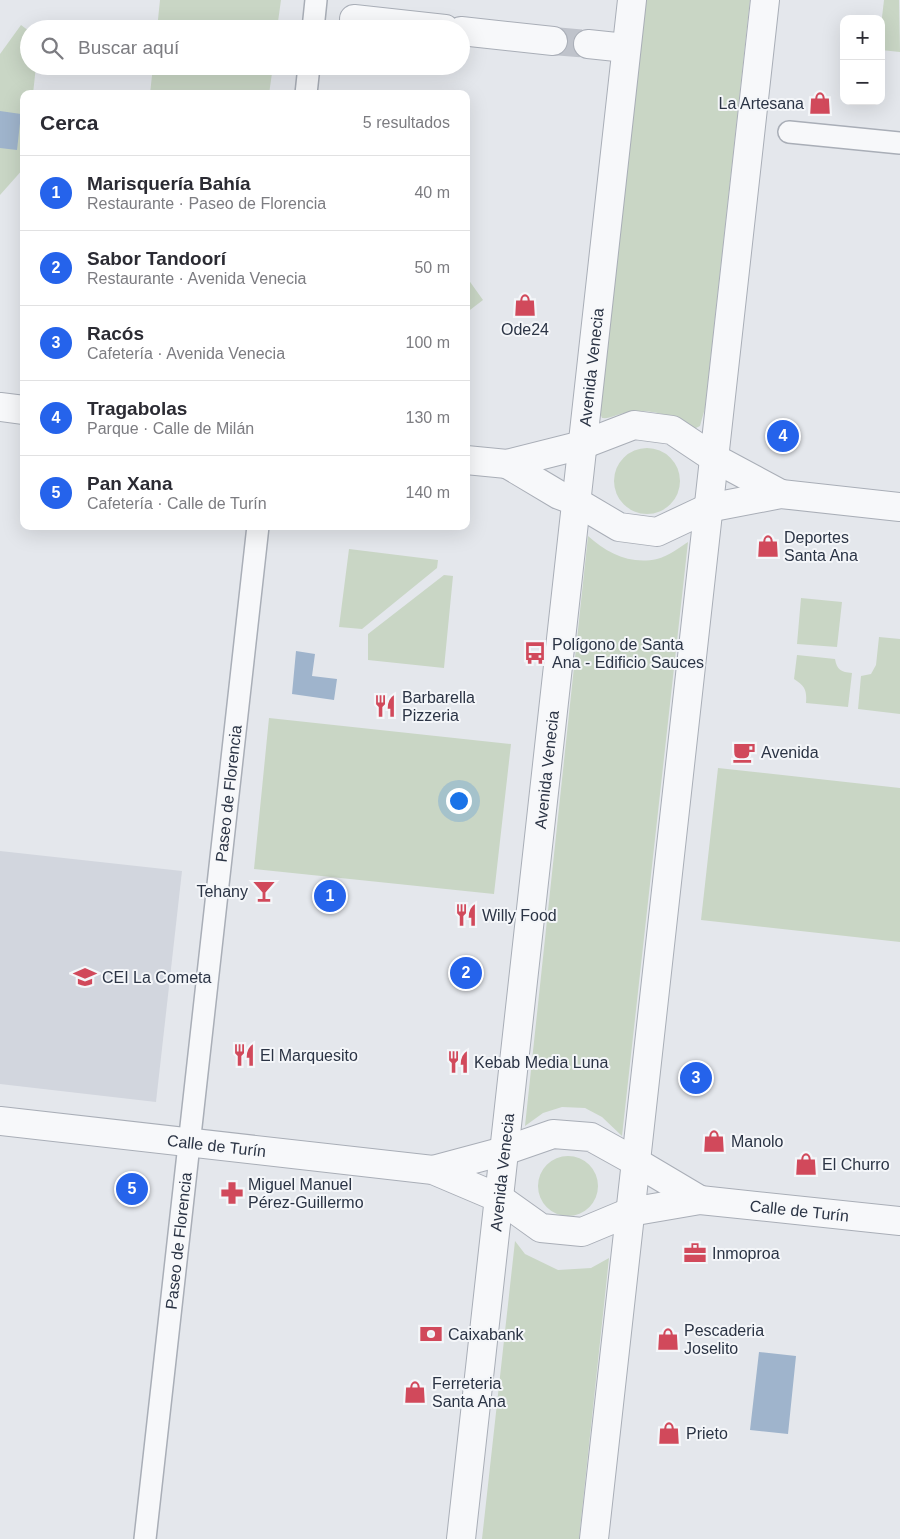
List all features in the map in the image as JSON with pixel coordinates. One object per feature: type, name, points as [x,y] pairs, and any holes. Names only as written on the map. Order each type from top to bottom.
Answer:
[{"type":"street","points":[[314,20],[316,0]]},
{"type":"street","name":"Avenida Venecia","points":[[461,1539],[632,0]]},
{"type":"street","points":[[594,1539],[765,0]]},
{"type":"street","points":[[354,19],[363,20]]},
{"type":"street","points":[[470,32],[553,40]]},
{"type":"street","points":[[588,44],[626,48]]},
{"type":"street","points":[[306,90],[308,75]]},
{"type":"street","points":[[789,132],[900,143]]},
{"type":"street","points":[[0,407],[20,410]]},
{"type":"street","points":[[470,460],[507,464],[582,445],[634,425],[672,430],[714,458],[781,494]]},
{"type":"street","points":[[507,464],[559,495],[575,501],[619,527],[657,532],[708,508],[781,494],[900,507]]},
{"type":"street","name":"Paseo de Florencia","points":[[145,1539],[258,530]]},
{"type":"street","name":"Calle de Turín","points":[[0,1122],[433,1170],[499,1198]]},
{"type":"street","points":[[504,1151],[552,1134],[591,1137],[636,1162]]},
{"type":"street","name":"Calle de Turín","points":[[433,1170],[504,1151]]},
{"type":"street","name":"Calle de Turín","points":[[636,1162],[700,1200]]},
{"type":"street","points":[[499,1198],[541,1228],[582,1232],[630,1212]]},
{"type":"street","name":"Calle de Turín","points":[[630,1212],[700,1200],[900,1221]]},
{"type":"shaded area","name":"CEI La Cometa","points":[[0,851],[182,871],[156,1102],[0,1084]]},
{"type":"green space","points":[[160,0],[281,0],[278,20],[158,20]]},
{"type":"green space","points":[[646,0],[750,0],[705,408],[700,426],[692,430],[669,416],[652,412],[634,412],[605,418],[602,418],[600,413],[600,398]]},
{"type":"green space","points":[[884,0],[899,0],[900,52],[885,50],[885,15],[882,15]]},
{"type":"green space","points":[[20,26],[20,75],[35,75],[33,90],[20,90],[20,172],[0,195],[0,54]]},
{"type":"green space","points":[[152,75],[272,75],[270,90],[150,90]]},
{"type":"green space","points":[[470,282],[483,300],[470,310]]},
{"type":"green space","points":[[647,448],[659,451],[670,458],[677,469],[680,481],[677,493],[670,504],[659,511],[647,514],[635,511],[624,504],[617,493],[614,481],[617,469],[624,458],[635,451]]},
{"type":"green space","points":[[588,536],[611,552],[628,559],[638,560],[661,558],[688,542],[622,1136],[602,1117],[585,1108],[562,1107],[543,1113],[525,1126]]},
{"type":"green space","points":[[349,549],[438,560],[437,568],[362,629],[339,627]]},
{"type":"green space","points":[[444,575],[453,576],[444,668],[368,660],[368,634]]},
{"type":"green space","points":[[801,598],[842,602],[837,647],[797,644]]},
{"type":"green space","points":[[879,637],[900,639],[900,714],[858,709],[861,676],[871,674],[876,665]]},
{"type":"green space","points":[[797,655],[835,659],[840,670],[852,673],[848,707],[806,703],[804,689],[794,679]]},
{"type":"green space","points":[[269,718],[511,744],[494,894],[254,869]]},
{"type":"green space","points":[[718,768],[900,788],[900,942],[701,920]]},
{"type":"green space","points":[[562,1156],[574,1156],[590,1164],[596,1174],[598,1186],[596,1198],[590,1208],[574,1216],[562,1216],[546,1208],[538,1192],[538,1180],[546,1164]]},
{"type":"green space","points":[[515,1241],[525,1254],[558,1270],[591,1268],[609,1258],[579,1539],[482,1539]]},
{"type":"water","points":[[0,111],[20,114],[17,150],[0,148]]},
{"type":"water","points":[[296,651],[315,654],[312,676],[337,679],[334,700],[292,694]]},
{"type":"water","points":[[759,1352],[796,1356],[788,1434],[750,1430]]},
{"type":"tunnel","points":[[553,41],[588,44]]},
{"type":"place","name":"La Artesana","points":[[820,103]]},
{"type":"place","name":"Ode24","points":[[525,305]]},
{"type":"place","name":"Tragabolas","points":[[783,436]]},
{"type":"place","name":"Deportes Santa Ana","points":[[768,546]]},
{"type":"place","name":"Polígono de Santa Ana - Edificio Sauces","points":[[535,653]]},
{"type":"place","name":"Barbarella Pizzeria","points":[[385,706]]},
{"type":"place","name":"Avenida","points":[[744,752]]},
{"type":"place","name":"Tehany","points":[[264,891]]},
{"type":"place","name":"Marisquería Bahía","points":[[330,896]]},
{"type":"place","name":"Willy Food","points":[[466,915]]},
{"type":"place","name":"Sabor Tandoorí","points":[[466,973]]},
{"type":"place","name":"CEI La Cometa","points":[[85,977]]},
{"type":"place","name":"El Marquesito","points":[[244,1055]]},
{"type":"place","name":"Kebab Media Luna","points":[[458,1062]]},
{"type":"place","name":"Racós","points":[[696,1078]]},
{"type":"place","name":"Manolo","points":[[714,1141]]},
{"type":"place","name":"El Churro","points":[[806,1164]]},
{"type":"place","name":"Pan Xana","points":[[132,1189]]},
{"type":"place","name":"Miguel Manuel Pérez-Guillermo","points":[[232,1193]]},
{"type":"place","name":"Inmoproa","points":[[695,1253]]},
{"type":"place","name":"Caixabank","points":[[431,1334]]},
{"type":"place","name":"Pescaderia Joselito","points":[[668,1339]]},
{"type":"place","name":"Ferreteria Santa Ana","points":[[415,1392]]},
{"type":"place","name":"Prieto","points":[[669,1433]]}]
